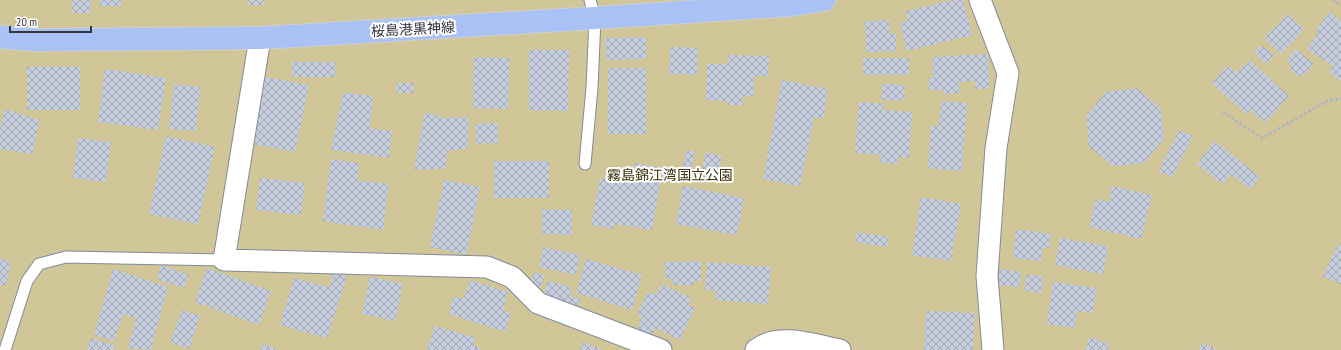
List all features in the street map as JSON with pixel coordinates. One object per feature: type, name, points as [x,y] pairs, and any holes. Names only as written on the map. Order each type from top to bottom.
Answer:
[{"type":"main road","name":"桜島港黒神線","points":[[0,37],[35,40],[260,38],[592,9],[792,5],[824,0]]},
{"type":"street","points":[[980,0],[1008,73],[996,148],[987,276],[993,350]]},
{"type":"street","points":[[260,38],[224,260],[487,267],[512,277],[538,303],[639,346],[661,350]]},
{"type":"street","points":[[756,350],[762,345],[790,341],[840,350]]},
{"type":"lane","points":[[585,164],[592,88],[592,9]]},
{"type":"lane","points":[[5,350],[27,281],[40,264],[66,257],[224,260]]},
{"type":"path","points":[[1332,0],[1341,5]]},
{"type":"path","points":[[1223,112],[1262,138],[1329,100],[1341,99]]},
{"type":"green space","name":"霧島錦江湾国立公園","points":[[0,0],[1341,0],[1341,350],[0,350]]},
{"type":"building","points":[[72,0],[91,0],[90,13],[72,13]]},
{"type":"building","points":[[100,0],[121,0],[121,6],[100,6]]},
{"type":"building","points":[[248,0],[264,0],[264,5],[248,5]]},
{"type":"building","points":[[954,0],[963,0],[972,35],[907,51],[900,23],[908,21],[906,11]]},
{"type":"building","points":[[1329,12],[1341,21],[1341,81],[1329,72],[1333,66],[1307,49],[1319,32],[1316,30]]},
{"type":"building","points":[[1288,14],[1304,29],[1281,54],[1264,38]]},
{"type":"building","points":[[889,20],[890,34],[896,33],[896,51],[866,52],[865,21]]},
{"type":"building","points":[[646,37],[646,59],[606,60],[605,38]]},
{"type":"building","points":[[1261,45],[1274,55],[1267,64],[1254,53]]},
{"type":"building","points":[[670,47],[698,48],[697,75],[669,74]]},
{"type":"building","points":[[1296,49],[1314,64],[1304,75],[1302,74],[1299,77],[1289,68],[1291,65],[1287,60]]},
{"type":"building","points":[[529,50],[569,50],[568,111],[529,110]]},
{"type":"building","points":[[988,54],[989,88],[975,89],[975,81],[959,82],[959,93],[943,94],[943,90],[929,90],[929,78],[933,78],[932,57]]},
{"type":"building","points":[[729,55],[769,56],[768,76],[754,76],[754,96],[743,96],[742,105],[728,105],[728,101],[706,100],[707,64],[728,64]]},
{"type":"building","points":[[474,57],[509,58],[508,109],[473,108]]},
{"type":"building","points":[[863,58],[909,58],[909,75],[863,75]]},
{"type":"building","points":[[1249,60],[1289,96],[1265,123],[1250,110],[1246,114],[1212,83],[1228,65],[1237,74]]},
{"type":"building","points":[[292,62],[335,62],[335,77],[292,77]]},
{"type":"building","points":[[27,67],[80,67],[80,110],[27,110]]},
{"type":"building","points":[[608,68],[646,68],[646,134],[608,134]]},
{"type":"building","points":[[105,69],[166,78],[158,130],[98,122]]},
{"type":"building","points":[[265,77],[309,85],[295,152],[252,144]]},
{"type":"building","points":[[782,80],[828,89],[823,119],[814,117],[800,186],[763,179]]},
{"type":"building","points":[[396,83],[414,83],[414,93],[396,93]]},
{"type":"building","points":[[174,84],[200,87],[196,131],[169,129]]},
{"type":"building","points":[[882,84],[905,85],[904,100],[881,100]]},
{"type":"building","points":[[1137,88],[1161,109],[1164,139],[1144,163],[1113,166],[1089,147],[1086,116],[1106,92]]},
{"type":"building","points":[[343,93],[373,96],[370,128],[392,131],[389,158],[331,150]]},
{"type":"building","points":[[941,101],[967,103],[962,171],[928,168],[931,125],[939,126]]},
{"type":"building","points":[[859,102],[884,104],[883,110],[912,112],[909,158],[898,157],[898,164],[881,163],[881,155],[855,153]]},
{"type":"building","points":[[5,109],[39,120],[33,154],[0,149],[0,128]]},
{"type":"building","points":[[425,112],[442,118],[468,117],[468,148],[447,151],[446,168],[414,170]]},
{"type":"building","points":[[498,123],[498,143],[476,144],[475,124]]},
{"type":"building","points":[[1179,130],[1193,136],[1172,177],[1159,171]]},
{"type":"building","points":[[166,136],[215,147],[198,224],[149,214]]},
{"type":"building","points":[[78,138],[111,142],[106,182],[73,178]]},
{"type":"building","points":[[1215,141],[1260,177],[1250,189],[1231,174],[1222,184],[1197,164]]},
{"type":"building","points":[[687,150],[695,152],[690,174],[681,173]]},
{"type":"building","points":[[706,152],[722,156],[716,181],[700,177]]},
{"type":"building","points":[[331,159],[359,163],[357,180],[389,184],[383,230],[323,221]]},
{"type":"building","points":[[494,161],[549,161],[549,198],[494,198]]},
{"type":"building","points":[[635,163],[663,168],[652,230],[615,224],[614,229],[591,225],[600,178],[631,183]]},
{"type":"building","points":[[260,178],[305,183],[301,215],[256,210]]},
{"type":"building","points":[[444,180],[480,187],[466,255],[430,247]]},
{"type":"building","points":[[683,186],[744,198],[737,235],[676,224]]},
{"type":"building","points":[[1112,186],[1152,195],[1141,239],[1089,227],[1096,199],[1109,202]]},
{"type":"building","points":[[921,197],[961,204],[951,261],[912,255]]},
{"type":"building","points":[[542,209],[572,210],[572,235],[542,234]]},
{"type":"building","points":[[1016,229],[1051,234],[1049,248],[1043,248],[1041,261],[1013,258]]},
{"type":"building","points":[[857,232],[888,237],[887,247],[856,242]]},
{"type":"building","points":[[1060,238],[1108,246],[1103,274],[1055,265]]},
{"type":"building","points":[[1338,244],[1341,245],[1341,284],[1323,276]]},
{"type":"building","points":[[543,247],[580,255],[576,275],[539,267]]},
{"type":"building","points":[[0,259],[11,261],[6,286],[0,285]]},
{"type":"building","points":[[586,259],[642,275],[632,310],[576,293]]},
{"type":"building","points":[[701,261],[701,281],[693,281],[693,285],[673,285],[673,279],[665,279],[665,262]]},
{"type":"building","points":[[707,262],[771,267],[768,304],[716,300],[716,291],[705,290]]},
{"type":"building","points":[[161,265],[189,275],[184,288],[157,279]]},
{"type":"building","points":[[207,268],[271,291],[259,325],[195,302]]},
{"type":"building","points":[[113,269],[168,287],[151,350],[128,348],[136,318],[123,314],[114,341],[94,335]]},
{"type":"building","points":[[999,269],[1021,272],[1019,287],[997,285]]},
{"type":"building","points":[[334,272],[347,277],[327,338],[280,325],[294,278],[329,287]]},
{"type":"building","points":[[534,272],[545,276],[540,288],[529,284]]},
{"type":"building","points":[[1026,275],[1043,276],[1042,293],[1025,291]]},
{"type":"building","points":[[370,277],[403,284],[395,321],[362,314]]},
{"type":"building","points":[[470,280],[508,292],[503,310],[511,314],[505,332],[449,314],[453,297],[463,299]]},
{"type":"building","points":[[548,281],[572,287],[570,296],[580,298],[578,307],[543,299]]},
{"type":"building","points":[[1053,282],[1096,288],[1093,313],[1077,311],[1075,328],[1047,324]]},
{"type":"building","points":[[661,284],[691,298],[688,305],[695,308],[680,340],[655,328],[651,337],[637,330],[642,318],[637,315],[648,291],[656,295]]},
{"type":"building","points":[[182,310],[200,316],[189,349],[170,342]]},
{"type":"building","points":[[926,311],[975,313],[973,350],[924,350]]},
{"type":"building","points":[[435,326],[476,338],[473,345],[480,348],[480,350],[427,350]]},
{"type":"building","points":[[1090,337],[1109,344],[1107,350],[1085,350]]},
{"type":"building","points":[[91,338],[115,346],[113,350],[87,350]]},
{"type":"building","points":[[582,342],[603,350],[580,350]]},
{"type":"building","points":[[1202,343],[1218,350],[1199,350]]},
{"type":"building","points":[[262,344],[279,350],[260,350]]}]
